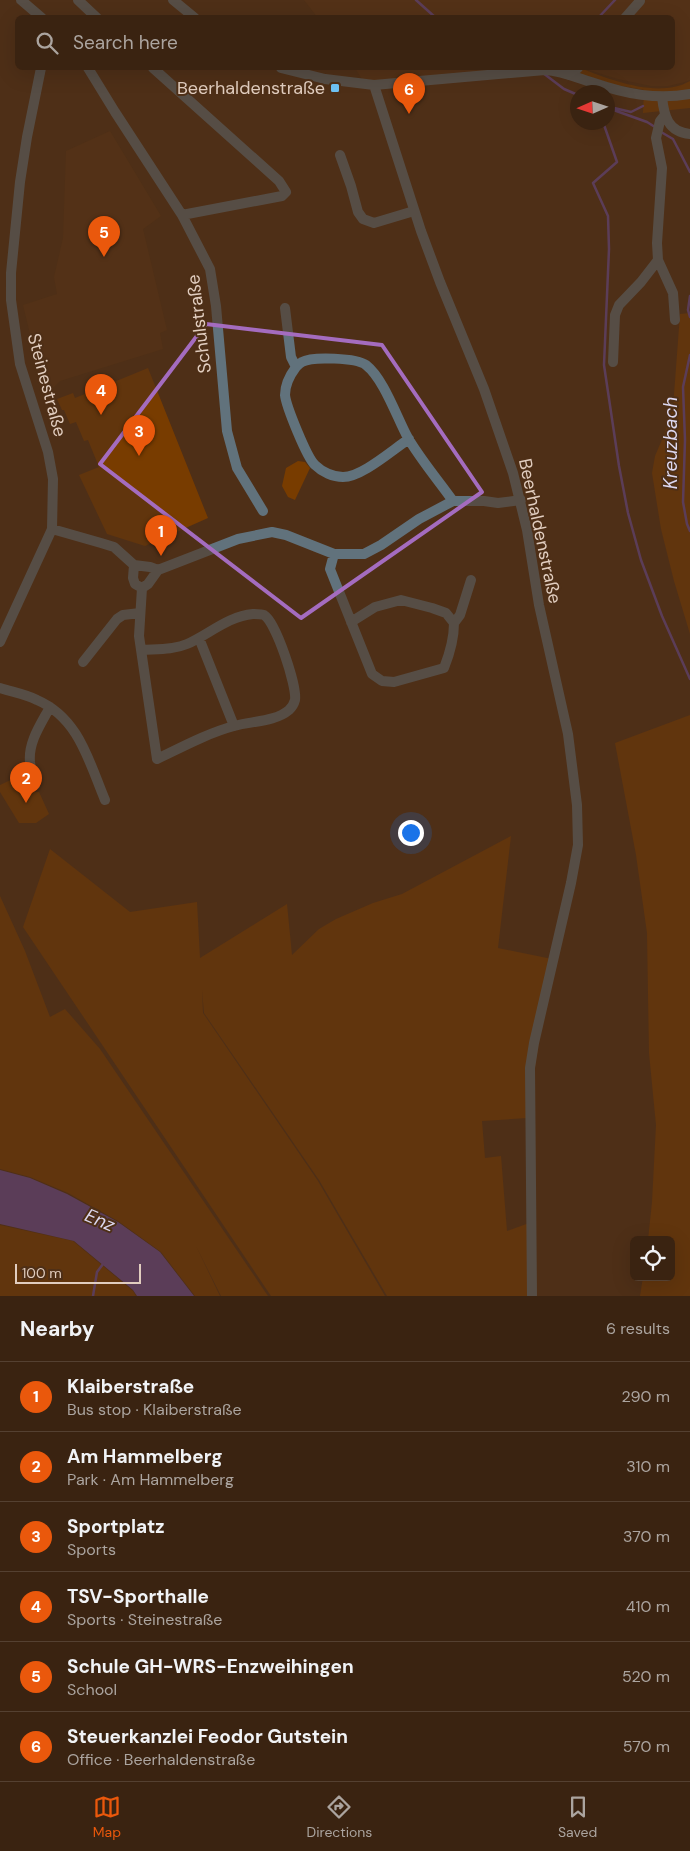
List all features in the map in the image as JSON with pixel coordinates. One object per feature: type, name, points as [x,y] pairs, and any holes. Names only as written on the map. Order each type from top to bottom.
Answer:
[{"type":"street","points":[[21,0],[38,15]]},
{"type":"street","points":[[78,0],[94,15]]},
{"type":"street","points":[[173,0],[191,15]]},
{"type":"street","points":[[628,15],[640,1]]},
{"type":"street","name":"Steinestraße","points":[[0,642],[52,529],[53,479],[48,452],[20,364],[11,300],[11,273],[20,182],[41,70]]},
{"type":"street","name":"Schulstraße","points":[[89,70],[130,137],[182,215],[210,269],[214,285],[227,432],[236,468],[263,512]]},
{"type":"street","points":[[155,70],[279,181],[286,192],[282,196],[182,215]]},
{"type":"street","points":[[289,70],[325,79],[374,85],[530,70],[574,71],[626,93],[662,97],[690,94]]},
{"type":"street","name":"Beerhaldenstraße","points":[[374,85],[414,211],[440,282],[484,389],[513,473],[520,500],[539,605],[562,703],[572,764],[578,820],[576,859],[530,1068],[532,1296]]},
{"type":"street","points":[[662,97],[662,119],[656,138],[662,168],[657,243],[658,260],[673,293],[675,320]]},
{"type":"street","points":[[662,119],[679,132],[690,134]]},
{"type":"street","points":[[340,155],[358,212],[363,219],[374,223],[414,211]]},
{"type":"street","points":[[613,362],[616,315],[619,305],[641,282],[658,260]]},
{"type":"street","points":[[285,308],[291,357],[296,367]]},
{"type":"street","points":[[408,439],[363,470],[352,475],[345,477],[328,474],[315,466],[287,404],[285,395],[286,385],[290,374],[303,362],[311,359],[347,359],[360,361],[368,366],[382,387],[408,439],[453,501]]},
{"type":"street","points":[[142,588],[148,584],[158,570],[238,539],[272,532],[286,535],[334,554],[364,554],[381,545],[419,519],[453,501],[484,501],[498,504],[520,500]]},
{"type":"street","points":[[52,529],[114,548],[134,565],[150,566],[158,570]]},
{"type":"street","points":[[334,554],[330,569],[372,674],[382,680],[394,682],[444,668],[451,651],[454,623],[460,615],[471,580]]},
{"type":"street","points":[[134,565],[133,578],[135,584],[142,588]]},
{"type":"street","points":[[142,588],[139,636],[157,759],[197,740],[234,726],[270,718],[286,712],[292,707],[295,700],[292,675],[271,622],[264,615],[252,614],[230,621],[199,638],[174,648],[142,650]]},
{"type":"street","points":[[351,622],[375,607],[400,600],[446,613],[454,623]]},
{"type":"street","points":[[83,662],[117,619],[123,615],[140,612]]},
{"type":"street","points":[[199,638],[234,726]]},
{"type":"street","points":[[0,688],[38,700],[66,720],[75,730],[105,800]]},
{"type":"street","points":[[35,785],[30,761],[31,750],[35,735],[50,707]]},
{"type":"highlighted area","points":[[206,324],[382,345],[482,492],[301,618],[100,464]]},
{"type":"shaded area","points":[[304,0],[690,0],[690,80],[668,86],[651,86],[589,70],[675,70],[675,15],[316,15]]},
{"type":"shaded area","points":[[356,70],[506,70],[365,84]]},
{"type":"shaded area","points":[[578,70],[585,70],[620,82],[649,88],[677,86],[690,81],[690,108],[643,113],[644,90],[616,85],[576,73]]},
{"type":"shaded area","points":[[110,131],[161,216],[143,229],[167,330],[160,333],[163,349],[60,381],[45,396],[23,305],[57,294],[54,277],[63,238],[66,151]]},
{"type":"shaded area","points":[[690,313],[690,634],[661,529],[652,473],[655,456],[673,408],[680,314]]},
{"type":"shaded area","points":[[148,368],[208,518],[145,546],[107,534],[79,475],[99,467],[88,440],[84,441],[76,422],[70,424],[57,399],[73,393],[75,398]]},
{"type":"shaded area","points":[[298,461],[305,462],[310,468],[295,500],[288,497],[282,486],[286,468]]},
{"type":"shaded area","points":[[690,715],[690,1296],[640,1296],[642,1281],[675,1281],[675,1236],[648,1236],[656,1125],[649,1053],[647,933],[636,855],[615,743]]},
{"type":"shaded area","points":[[19,776],[23,785],[29,783],[34,792],[39,792],[49,814],[36,823],[19,823],[0,792],[0,785]]},
{"type":"shaded area","points":[[511,836],[498,948],[552,959],[527,1118],[482,1121],[485,1158],[501,1156],[507,1231],[529,1223],[529,1296],[387,1296],[319,1180],[204,1013],[202,990],[203,1013],[318,1181],[385,1296],[271,1296],[23,927],[50,849],[130,912],[197,902],[200,958],[287,904],[292,955],[319,929],[336,919],[373,903],[402,894]]},
{"type":"shaded area","points":[[0,896],[25,951],[50,1017],[65,1009],[100,1049],[268,1296],[221,1296],[196,1246],[220,1296],[195,1296],[161,1252],[118,1221],[68,1193],[30,1177],[0,1169]]},
{"type":"shaded area","points":[[0,1225],[73,1241],[133,1291],[136,1296],[0,1296]]},
{"type":"water","name":"Enz","points":[[0,1170],[30,1178],[67,1194],[118,1222],[160,1252],[194,1296],[137,1296],[133,1290],[74,1241],[0,1224]]},
{"type":"waterway","points":[[416,0],[433,15]]},
{"type":"waterway","points":[[601,15],[615,0]]},
{"type":"waterway","points":[[543,73],[570,92]]},
{"type":"waterway","name":"Kreuzbach","points":[[615,108],[631,112],[643,106]]},
{"type":"waterway","name":"Kreuzbach","points":[[615,111],[647,122],[655,127]]},
{"type":"waterway","points":[[606,130],[617,162],[593,183],[608,216],[609,249],[604,365],[619,466],[628,513],[641,560],[662,616],[690,679]]},
{"type":"waterway","name":"Kreuzbach","points":[[661,132],[673,139],[690,172]]},
{"type":"waterway","name":"Kreuzbach","points":[[690,296],[688,310],[690,317]]},
{"type":"waterway","name":"Kreuzbach","points":[[690,355],[683,387],[685,440],[683,502],[690,531]]},
{"type":"waterway","points":[[93,1296],[97,1272],[103,1264]]},
{"type":"place","name":"Beerhaldenstraße","points":[[335,88]]},
{"type":"place","name":"Steuerkanzlei Feodor Gutstein","points":[[409,114]]},
{"type":"place","name":"Schule GH-WRS-Enzweihingen","points":[[104,257]]},
{"type":"place","name":"TSV-Sporthalle","points":[[101,415]]},
{"type":"place","name":"Sportplatz","points":[[139,456]]},
{"type":"place","name":"Klaiberstraße","points":[[161,556]]},
{"type":"place","name":"Am Hammelberg","points":[[26,803]]}]
